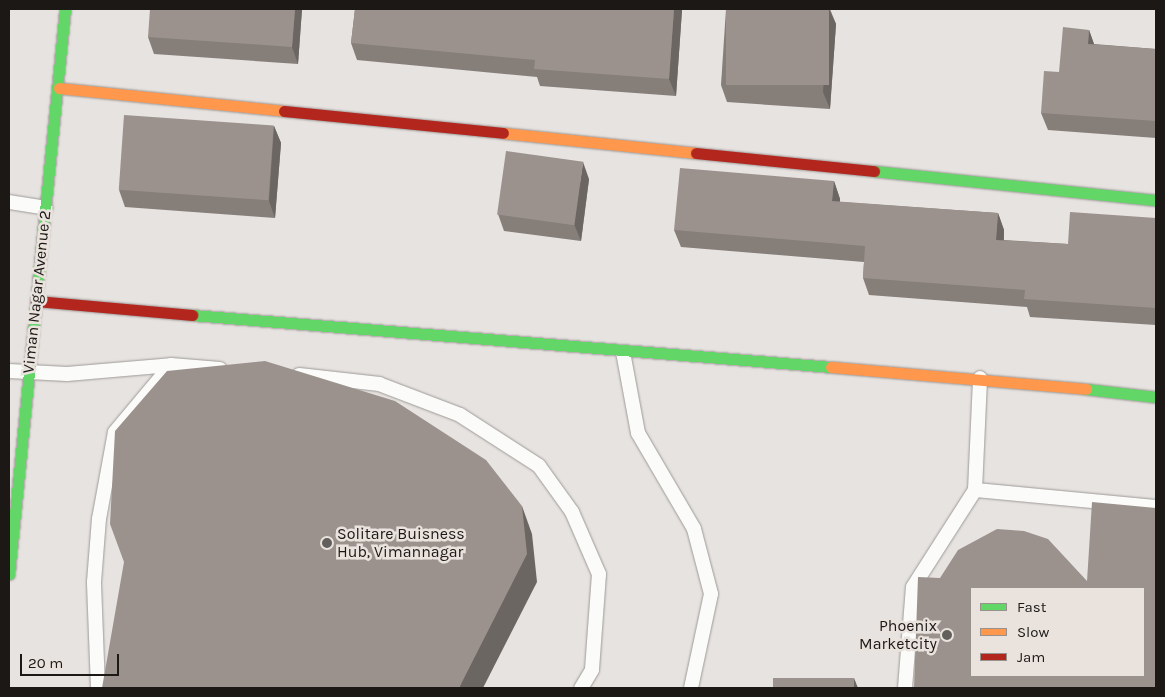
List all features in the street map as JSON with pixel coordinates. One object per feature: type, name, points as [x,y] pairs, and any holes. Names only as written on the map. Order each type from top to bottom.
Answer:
[{"type":"street","name":"Viman Nagar Avenue 2","points":[[9,574],[65,9]]},
{"type":"street","points":[[58,88],[1156,200]]},
{"type":"street","points":[[36,301],[623,352],[980,378],[1156,397]]},
{"type":"lane","points":[[9,202],[46,208]]},
{"type":"lane","points":[[623,352],[638,433],[694,529],[711,594],[691,688]]},
{"type":"lane","points":[[98,688],[94,582],[99,519],[115,432],[171,365]]},
{"type":"lane","points":[[9,371],[67,374],[171,365],[236,370]]},
{"type":"lane","points":[[283,374],[379,384],[460,415],[539,466],[572,512],[599,574],[599,627],[592,670],[581,688]]},
{"type":"lane","points":[[905,688],[913,587],[975,490],[980,378]]},
{"type":"lane","points":[[975,490],[1156,507]]},
{"type":"building","points":[[150,9],[295,9],[292,47],[148,37]]},
{"type":"building","points":[[355,9],[674,9],[669,79],[534,69],[535,60],[351,43]]},
{"type":"building","points":[[726,9],[829,9],[829,85],[726,85]]},
{"type":"building","points":[[1063,27],[1089,30],[1088,44],[1156,49],[1156,121],[1041,113],[1044,71],[1059,72]]},
{"type":"building","points":[[124,115],[274,125],[268,200],[119,190]]},
{"type":"building","points":[[506,151],[583,162],[574,225],[497,214]]},
{"type":"building","points":[[680,168],[834,181],[832,201],[998,213],[996,240],[1068,244],[1070,212],[1156,218],[1156,308],[1024,299],[1025,290],[863,278],[865,246],[674,230]]},
{"type":"building","name":"Solitare Buisness Hub, Vimannagar","points":[[265,361],[395,401],[486,460],[522,506],[527,554],[459,688],[102,688],[124,562],[110,524],[115,431],[167,371]]},
{"type":"building","name":"Phoenix Marketcity","points":[[1092,502],[1156,508],[1156,688],[914,688],[918,577],[940,578],[958,550],[997,529],[1024,531],[1048,539],[1087,581]]},
{"type":"building","points":[[773,678],[854,678],[854,688],[773,688]]},
{"type":"traffic: fast","points":[[9,574],[65,9]]},
{"type":"traffic: fast","points":[[874,171],[1156,200]]},
{"type":"traffic: fast","points":[[192,315],[831,367]]},
{"type":"traffic: fast","points":[[1086,389],[1156,397]]},
{"type":"traffic: slow","points":[[59,88],[284,111]]},
{"type":"traffic: slow","points":[[503,133],[696,153]]},
{"type":"traffic: slow","points":[[831,367],[1086,389]]},
{"type":"traffic: jam","points":[[284,111],[503,133]]},
{"type":"traffic: jam","points":[[696,153],[874,171]]},
{"type":"traffic: jam","points":[[36,301],[192,315]]},
{"type":"place","name":"Solitare Buisness Hub, Vimannagar","points":[[327,543]]},
{"type":"place","name":"Phoenix Marketcity","points":[[947,635]]}]
